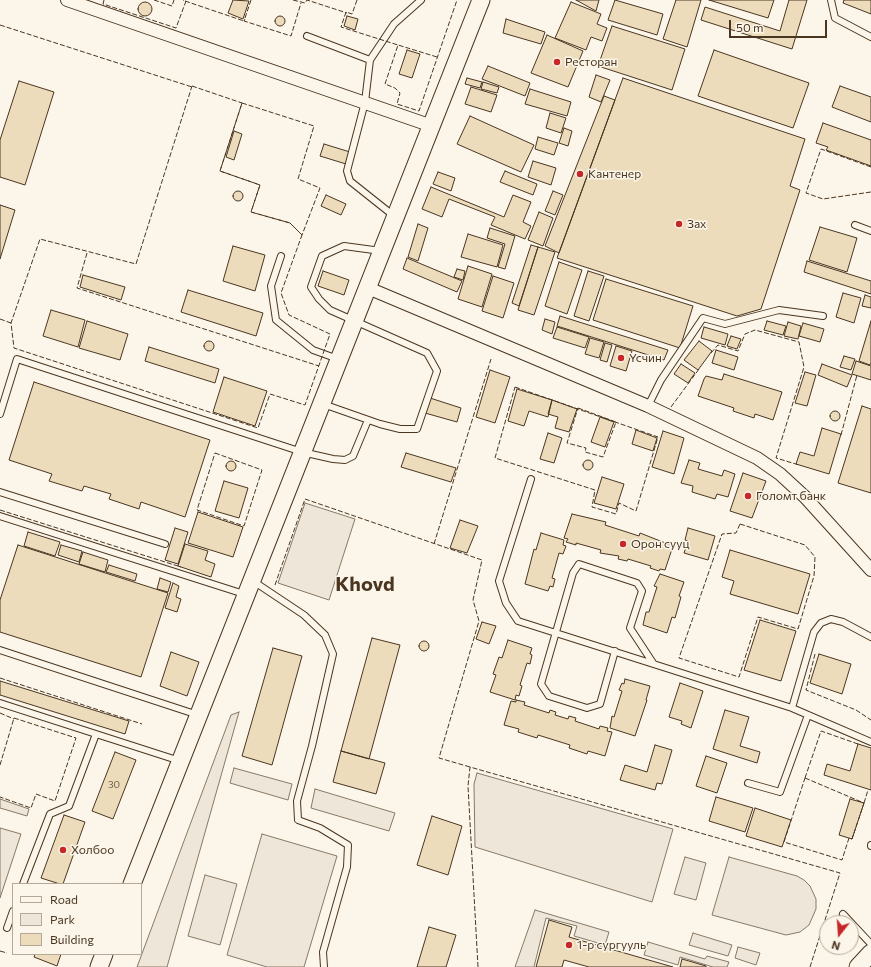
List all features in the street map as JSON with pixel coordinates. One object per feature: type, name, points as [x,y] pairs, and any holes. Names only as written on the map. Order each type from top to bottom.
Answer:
[{"type":"street","points":[[66,0],[432,126]]},
{"type":"street","points":[[132,883],[182,762],[302,452],[481,0]]},
{"type":"street","points":[[368,288],[648,406],[738,448],[780,474],[805,497],[871,570]]},
{"type":"street","points":[[858,967],[871,953]]},
{"type":"street","points":[[99,967],[104,955]]},
{"type":"lane","points":[[396,217],[350,181],[347,172],[365,102],[370,60],[394,24],[421,0]]},
{"type":"lane","points":[[831,0],[835,18],[871,37]]},
{"type":"lane","points":[[307,36],[370,60]]},
{"type":"lane","points":[[855,225],[871,231]]},
{"type":"lane","points":[[322,404],[400,429],[417,429],[437,371],[427,353],[354,322],[330,310],[319,299],[311,287],[322,256],[344,246],[382,251]]},
{"type":"lane","points":[[281,256],[271,286],[276,320],[313,350],[339,359]]},
{"type":"lane","points":[[648,406],[661,380],[703,318],[725,324],[779,310],[823,316]]},
{"type":"lane","points":[[0,414],[16,359],[302,452],[345,460],[353,456],[368,420]]},
{"type":"lane","points":[[531,480],[500,581],[506,603],[518,621],[792,708],[871,742]]},
{"type":"lane","points":[[0,492],[165,544]]},
{"type":"lane","points":[[0,516],[250,588],[304,615],[325,635],[333,654],[312,746],[297,801],[298,820],[320,828],[348,845],[347,867],[323,952],[324,967]]},
{"type":"lane","points":[[615,652],[600,704],[588,708],[549,696],[541,684],[573,573],[578,564],[637,583],[642,591],[630,628],[653,663]]},
{"type":"lane","points":[[792,708],[814,632],[821,623],[831,619],[843,622],[871,637]]},
{"type":"lane","points":[[0,650],[200,716]]},
{"type":"lane","points":[[0,703],[182,762]]},
{"type":"lane","points":[[748,783],[780,792],[808,715]]},
{"type":"lane","points":[[23,883],[50,814],[69,806],[96,734]]},
{"type":"lane","points":[[7,928],[12,914]]},
{"type":"lane","points":[[843,914],[871,944]]},
{"type":"green space","points":[[305,503],[355,519],[329,600],[278,583]]},
{"type":"green space","points":[[239,712],[167,967],[137,967],[142,955],[231,715]]},
{"type":"green space","points":[[234,768],[292,784],[288,800],[230,783]]},
{"type":"green space","points":[[477,773],[673,829],[652,902],[475,847],[474,784]]},
{"type":"green space","points":[[315,789],[395,813],[389,831],[311,808]]},
{"type":"green space","points":[[0,799],[29,809],[27,816],[0,808]]},
{"type":"green space","points":[[0,828],[21,834],[0,898]]},
{"type":"green space","points":[[262,834],[337,856],[304,967],[267,967],[227,955]]},
{"type":"green space","points":[[685,857],[706,863],[696,900],[674,894]]},
{"type":"green space","points":[[729,857],[797,876],[804,880],[810,886],[816,899],[816,909],[809,925],[800,932],[786,935],[712,915]]},
{"type":"green space","points":[[205,875],[237,884],[220,945],[188,936]]},
{"type":"green space","points":[[535,910],[609,932],[605,945],[574,936],[577,926],[546,918],[534,967],[515,967]]},
{"type":"green space","points":[[693,933],[732,945],[728,956],[689,945]]},
{"type":"green space","points":[[648,942],[705,959],[707,956],[729,962],[727,967],[713,967],[680,957],[678,965],[644,955]]},
{"type":"green space","points":[[738,947],[760,953],[756,965],[735,958]]},
{"type":"building","points":[[233,0],[249,1],[243,19],[228,13]]},
{"type":"building","points":[[576,0],[599,0],[596,11]]},
{"type":"building","points":[[615,0],[663,14],[657,35],[608,20]]},
{"type":"building","points":[[676,0],[701,0],[687,47],[663,39]]},
{"type":"building","points":[[709,0],[774,0],[768,18]]},
{"type":"building","points":[[789,0],[807,0],[792,49],[701,20],[705,7],[780,31]]},
{"type":"building","points":[[844,0],[871,0],[871,14],[843,3]]},
{"type":"building","points":[[145,2],[150,4],[152,9],[150,14],[145,16],[140,14],[138,9],[140,4]]},
{"type":"building","points":[[571,2],[601,14],[597,24],[607,28],[602,41],[591,37],[586,50],[555,38]]},
{"type":"building","points":[[280,16],[285,21],[280,26],[275,21]]},
{"type":"building","points":[[347,16],[358,19],[355,30],[344,26]]},
{"type":"building","points":[[506,19],[545,32],[541,44],[503,33]]},
{"type":"building","points":[[612,26],[685,49],[672,90],[598,66]]},
{"type":"building","name":"Ресторан","points":[[547,35],[583,51],[568,87],[531,73]]},
{"type":"building","points":[[407,50],[420,54],[412,78],[399,74]]},
{"type":"building","points":[[714,50],[809,83],[793,128],[698,96]]},
{"type":"building","points":[[488,66],[530,83],[525,96],[482,79]]},
{"type":"building","points":[[596,75],[610,80],[601,102],[589,97]]},
{"type":"building","points":[[467,78],[482,82],[480,88],[465,84]]},
{"type":"building","name":"Зах","points":[[623,78],[805,139],[790,186],[800,190],[761,309],[737,316],[557,258]]},
{"type":"building","points":[[19,81],[54,92],[25,185],[0,177],[0,140]]},
{"type":"building","points":[[483,82],[499,87],[497,93],[481,89]]},
{"type":"building","points":[[840,86],[871,97],[871,122],[832,107]]},
{"type":"building","points":[[471,87],[497,95],[491,112],[465,104]]},
{"type":"building","points":[[530,89],[571,102],[567,116],[525,104]]},
{"type":"building","name":"Кантенер","points":[[604,96],[615,100],[559,253],[545,246]]},
{"type":"building","points":[[550,113],[566,118],[561,133],[546,128]]},
{"type":"building","points":[[470,116],[534,145],[521,172],[457,144]]},
{"type":"building","points":[[823,123],[871,140],[871,166],[826,150],[828,147],[816,143]]},
{"type":"building","points":[[564,128],[572,131],[568,146],[559,143]]},
{"type":"building","points":[[234,131],[242,134],[234,160],[226,157]]},
{"type":"building","points":[[538,137],[558,143],[554,155],[535,149]]},
{"type":"building","points":[[324,144],[350,152],[346,164],[320,156]]},
{"type":"building","points":[[533,161],[556,168],[551,185],[528,177]]},
{"type":"building","points":[[505,171],[537,184],[533,195],[500,182]]},
{"type":"building","points":[[438,172],[455,178],[451,191],[433,184]]},
{"type":"building","points":[[431,187],[504,217],[513,195],[531,202],[523,222],[531,226],[525,239],[491,225],[495,217],[449,199],[442,217],[422,209]]},
{"type":"building","points":[[238,191],[243,196],[238,201],[233,196]]},
{"type":"building","points":[[553,191],[563,195],[555,215],[545,211]]},
{"type":"building","points":[[326,195],[346,204],[341,215],[321,206]]},
{"type":"building","points":[[0,205],[15,210],[0,259]]},
{"type":"building","points":[[539,212],[553,218],[543,246],[528,240]]},
{"type":"building","points":[[418,224],[428,228],[418,261],[408,257]]},
{"type":"building","points":[[820,227],[857,238],[847,272],[809,260]]},
{"type":"building","points":[[490,228],[515,236],[505,269],[498,267],[505,244],[487,238]]},
{"type":"building","points":[[468,234],[503,245],[497,267],[461,257]]},
{"type":"building","points":[[531,245],[538,247],[519,306],[512,303]]},
{"type":"building","points":[[233,246],[265,255],[255,291],[223,281]]},
{"type":"building","points":[[538,247],[555,252],[534,315],[518,310]]},
{"type":"building","points":[[407,258],[462,281],[457,292],[403,269]]},
{"type":"building","points":[[807,261],[871,281],[871,294],[804,272]]},
{"type":"building","points":[[559,262],[582,270],[567,314],[545,306]]},
{"type":"building","points":[[468,266],[492,274],[482,307],[458,299]]},
{"type":"building","points":[[457,269],[465,271],[463,280],[454,277]]},
{"type":"building","points":[[323,271],[349,280],[344,295],[318,286]]},
{"type":"building","points":[[588,271],[604,276],[589,321],[574,316]]},
{"type":"building","points":[[83,275],[125,287],[121,300],[80,287]]},
{"type":"building","points":[[493,276],[514,283],[503,318],[482,311]]},
{"type":"building","points":[[606,279],[693,306],[680,348],[593,320]]},
{"type":"building","points":[[188,290],[263,313],[256,336],[181,312]]},
{"type":"building","points":[[843,293],[861,298],[854,323],[836,317]]},
{"type":"building","points":[[865,295],[871,297],[871,308],[862,306]]},
{"type":"building","points":[[51,310],[85,320],[78,347],[43,336]]},
{"type":"building","points":[[560,316],[668,350],[664,360],[557,326]]},
{"type":"building","points":[[545,319],[555,322],[552,334],[542,330]]},
{"type":"building","points":[[87,321],[128,334],[120,360],[79,348]]},
{"type":"building","points":[[767,321],[786,326],[783,335],[764,330]]},
{"type":"building","points":[[871,321],[871,363],[870,365],[859,361]]},
{"type":"building","points":[[788,322],[801,326],[798,339],[784,336]]},
{"type":"building","points":[[803,323],[824,329],[820,342],[799,336]]},
{"type":"building","points":[[557,327],[589,337],[585,348],[553,338]]},
{"type":"building","points":[[704,327],[728,334],[725,345],[701,338]]},
{"type":"building","points":[[731,336],[741,339],[737,349],[727,346]]},
{"type":"building","points":[[590,338],[604,342],[599,358],[585,354]]},
{"type":"building","points":[[209,341],[214,346],[209,351],[204,346]]},
{"type":"building","points":[[699,341],[712,351],[698,370],[684,360]]},
{"type":"building","points":[[605,343],[612,345],[607,362],[600,360]]},
{"type":"building","name":"Үсчин","points":[[616,346],[632,351],[626,371],[610,366]]},
{"type":"building","points":[[149,347],[219,369],[215,383],[145,361]]},
{"type":"building","points":[[716,350],[738,357],[734,370],[712,363]]},
{"type":"building","points":[[844,356],[855,359],[851,370],[840,367]]},
{"type":"building","points":[[856,361],[871,366],[871,380],[852,374]]},
{"type":"building","points":[[681,364],[695,373],[688,383],[674,374]]},
{"type":"building","points":[[822,364],[852,375],[847,387],[818,375]]},
{"type":"building","points":[[490,370],[510,377],[495,423],[476,417]]},
{"type":"building","points":[[805,372],[816,375],[807,406],[795,403]]},
{"type":"building","points":[[724,374],[782,392],[773,420],[755,414],[754,418],[733,411],[734,408],[698,396],[706,376],[722,380]]},
{"type":"building","points":[[224,377],[267,391],[255,426],[213,412]]},
{"type":"building","points":[[34,382],[210,440],[185,517],[141,502],[139,509],[109,499],[111,494],[84,486],[82,491],[49,481],[52,474],[9,460]]},
{"type":"building","points":[[517,389],[552,400],[548,417],[529,411],[524,426],[508,421]]},
{"type":"building","points":[[430,398],[461,408],[457,422],[425,413]]},
{"type":"building","points":[[552,400],[577,409],[569,432],[555,428],[558,417],[548,414]]},
{"type":"building","points":[[862,406],[871,409],[871,493],[838,483]]},
{"type":"building","points":[[835,411],[840,416],[835,421],[830,416]]},
{"type":"building","points":[[600,417],[614,422],[605,447],[591,442]]},
{"type":"building","points":[[822,428],[841,434],[829,474],[796,464],[800,452],[814,456]]},
{"type":"building","points":[[636,430],[657,438],[653,451],[632,444]]},
{"type":"building","points":[[663,431],[684,438],[674,474],[652,467]]},
{"type":"building","points":[[548,433],[562,438],[554,463],[540,459]]},
{"type":"building","points":[[406,453],[456,468],[451,482],[401,467]]},
{"type":"building","points":[[588,460],[593,465],[588,470],[583,465]]},
{"type":"building","points":[[689,460],[700,463],[698,469],[722,476],[724,470],[735,474],[728,497],[717,494],[715,499],[692,492],[693,486],[681,483]]},
{"type":"building","points":[[231,461],[236,466],[231,471],[226,466]]},
{"type":"building","name":"Голомт банк","points":[[743,473],[766,481],[752,518],[730,511]]},
{"type":"building","points":[[602,477],[624,484],[616,509],[594,503]]},
{"type":"building","points":[[224,481],[248,488],[239,518],[215,511]]},
{"type":"building","points":[[198,512],[243,527],[233,557],[188,543]]},
{"type":"building","name":"Орон сууц","points":[[572,514],[606,522],[605,525],[639,536],[640,533],[673,546],[665,570],[660,569],[659,571],[650,568],[651,566],[628,559],[627,561],[618,559],[619,556],[600,553],[601,550],[576,543],[576,545],[566,542],[568,539],[564,538]]},
{"type":"building","points":[[460,520],[478,526],[467,553],[450,548]]},
{"type":"building","points":[[175,528],[188,532],[178,564],[165,560]]},
{"type":"building","points":[[688,528],[715,536],[708,560],[684,553],[688,541],[685,540]]},
{"type":"building","points":[[28,532],[60,542],[55,556],[24,546]]},
{"type":"building","points":[[541,533],[564,540],[563,545],[566,546],[563,554],[559,553],[552,578],[555,579],[553,587],[550,586],[548,591],[525,584],[534,549],[536,550]]},
{"type":"building","points":[[185,544],[208,551],[205,560],[215,564],[211,577],[178,566]]},
{"type":"building","points":[[18,545],[168,593],[141,677],[0,632],[0,600]]},
{"type":"building","points":[[61,545],[82,551],[79,562],[58,555]]},
{"type":"building","points":[[730,550],[810,574],[798,614],[730,594],[734,581],[722,577]]},
{"type":"building","points":[[83,552],[108,560],[105,572],[79,564]]},
{"type":"building","points":[[109,565],[137,574],[135,581],[106,572]]},
{"type":"building","name":"Орон сууц","points":[[660,574],[684,582],[679,596],[681,597],[675,618],[672,617],[667,633],[643,625],[646,612],[649,612],[657,587],[654,586]]},
{"type":"building","points":[[160,578],[171,582],[168,592],[157,589]]},
{"type":"building","points":[[173,583],[179,586],[176,597],[181,599],[177,612],[165,608]]},
{"type":"building","points":[[760,620],[796,631],[781,681],[744,670]]},
{"type":"building","points":[[482,622],[496,626],[489,644],[476,639]]},
{"type":"building","points":[[372,638],[400,645],[369,759],[341,751]]},
{"type":"building","points":[[508,640],[532,648],[530,654],[532,655],[530,664],[527,663],[520,685],[522,686],[519,696],[516,695],[515,700],[490,692],[496,675],[493,674],[499,657],[502,658]]},
{"type":"building","points":[[424,641],[429,646],[424,651],[419,646]]},
{"type":"building","points":[[273,648],[302,656],[272,765],[242,756]]},
{"type":"building","points":[[171,652],[199,662],[187,696],[160,686]]},
{"type":"building","points":[[819,654],[851,664],[842,694],[810,683]]},
{"type":"building","points":[[625,679],[650,686],[635,736],[610,728],[612,716],[614,717],[622,691],[619,690],[622,683],[624,684]]},
{"type":"building","points":[[0,681],[129,721],[125,734],[0,695]]},
{"type":"building","points":[[680,683],[703,691],[691,728],[681,724],[682,721],[669,717]]},
{"type":"building","points":[[516,700],[525,702],[524,705],[549,713],[550,710],[556,712],[555,715],[568,719],[569,716],[576,718],[575,721],[599,729],[600,726],[608,728],[607,731],[612,732],[605,756],[588,751],[587,754],[569,748],[570,745],[538,735],[537,738],[518,732],[519,729],[504,725],[511,701],[516,702]]},
{"type":"building","points":[[725,710],[749,717],[740,746],[760,752],[757,763],[713,749]]},
{"type":"building","points":[[858,744],[871,748],[871,790],[824,775],[827,764],[850,771]]},
{"type":"building","points":[[655,745],[672,750],[662,784],[657,783],[655,790],[620,780],[625,765],[647,772]]},
{"type":"building","points":[[341,751],[385,763],[376,794],[333,782]]},
{"type":"building","points":[[115,752],[136,760],[113,819],[92,811]]},
{"type":"building","points":[[706,756],[727,763],[717,793],[696,786]]},
{"type":"building","points":[[716,797],[753,808],[745,832],[709,821]]},
{"type":"building","points":[[850,799],[864,803],[852,839],[839,835]]},
{"type":"building","points":[[755,808],[791,820],[782,847],[746,836]]},
{"type":"building","name":"Холбоо","points":[[64,815],[85,822],[63,883],[57,883],[41,878]]},
{"type":"building","points":[[432,816],[462,826],[448,875],[417,865]]},
{"type":"building","name":"1-р сургууль","points":[[549,920],[572,927],[569,937],[673,967],[589,967],[564,960],[562,967],[536,967]]},
{"type":"building","points":[[429,927],[456,935],[446,967],[417,967]]},
{"type":"building","points":[[35,955],[61,955],[57,966],[34,957]]},
{"type":"building","points":[[682,959],[706,966],[706,967],[680,967]]},
{"type":"fence","points":[[104,0],[103,4],[176,28],[186,1],[183,0]]},
{"type":"fence","points":[[154,0],[172,6],[174,0]]},
{"type":"fence","points":[[251,0],[244,21],[291,36],[301,3]]},
{"type":"fence","points":[[293,0],[305,3],[307,0],[347,13]]},
{"type":"fence","points":[[357,0],[352,14],[346,12],[341,27],[398,45]]},
{"type":"fence","points":[[437,57],[398,45],[385,84],[395,88],[400,93],[397,104],[419,111],[457,0]]},
{"type":"fence","points":[[185,1],[244,21],[245,19]]},
{"type":"fence","points":[[0,25],[192,87]]},
{"type":"fence","points":[[192,86],[242,103],[220,171],[260,185],[251,212],[290,223],[302,235],[281,293],[289,315],[330,334],[305,405],[270,394],[258,428],[14,348],[11,323],[40,239],[136,264],[192,86]]},
{"type":"fence","points":[[242,103],[314,126],[298,179],[320,188],[302,235],[290,223],[251,212],[260,185],[220,171],[242,103]]},
{"type":"fence","points":[[871,167],[821,149],[806,193],[823,199],[871,192]]},
{"type":"fence","points":[[87,253],[77,288],[319,366]]},
{"type":"fence","points":[[0,319],[11,323],[12,321]]},
{"type":"fence","points":[[711,353],[718,345],[738,351],[745,334],[755,330],[799,342],[804,367],[776,458],[799,465]]},
{"type":"fence","points":[[434,544],[491,359]]},
{"type":"fence","points":[[671,407],[699,369]]},
{"type":"fence","points":[[841,435],[857,375]]},
{"type":"fence","points":[[515,387],[658,437],[636,511],[619,503],[616,514],[592,507],[595,490],[495,458],[515,387]]},
{"type":"fence","points":[[578,408],[616,422],[603,457],[585,452],[586,448],[567,443],[578,408]]},
{"type":"fence","points":[[215,453],[262,470],[244,526],[197,510],[215,453]]},
{"type":"fence","points":[[275,585],[305,499],[482,560],[473,600],[479,621],[439,758],[470,767]]},
{"type":"fence","points":[[0,510],[181,567]]},
{"type":"fence","points":[[740,524],[805,545],[815,557],[814,576],[798,629],[758,617],[739,677],[679,658],[722,534],[736,533],[740,524]]},
{"type":"fence","points":[[815,654],[806,690],[856,710],[871,720]]},
{"type":"fence","points":[[0,678],[142,724]]},
{"type":"fence","points":[[0,713],[14,719]]},
{"type":"fence","points":[[0,765],[14,718],[76,738],[55,801],[36,794],[31,808],[0,797]]},
{"type":"fence","points":[[805,778],[821,731],[858,744]]},
{"type":"fence","points":[[478,967],[468,786],[470,767],[840,873],[810,967]]},
{"type":"fence","points":[[805,778],[864,803],[852,839],[849,838],[842,860],[784,842],[805,778]]},
{"type":"fence","points":[[864,803],[868,790]]},
{"type":"fence","points":[[0,951],[7,953]]},
{"type":"place","name":"Ресторан","points":[[557,62]]},
{"type":"place","name":"Кантенер","points":[[580,174]]},
{"type":"place","name":"Зах","points":[[679,224]]},
{"type":"place","name":"Үсчин","points":[[621,358]]},
{"type":"place","name":"Голомт банк","points":[[748,496]]},
{"type":"place","name":"Орон сууц","points":[[623,544]]},
{"type":"place","name":"Холбоо","points":[[63,850]]},
{"type":"place","name":"1-р сургууль","points":[[569,945]]},
{"type":"district","name":"Khovd","points":[[365,584]]}]
